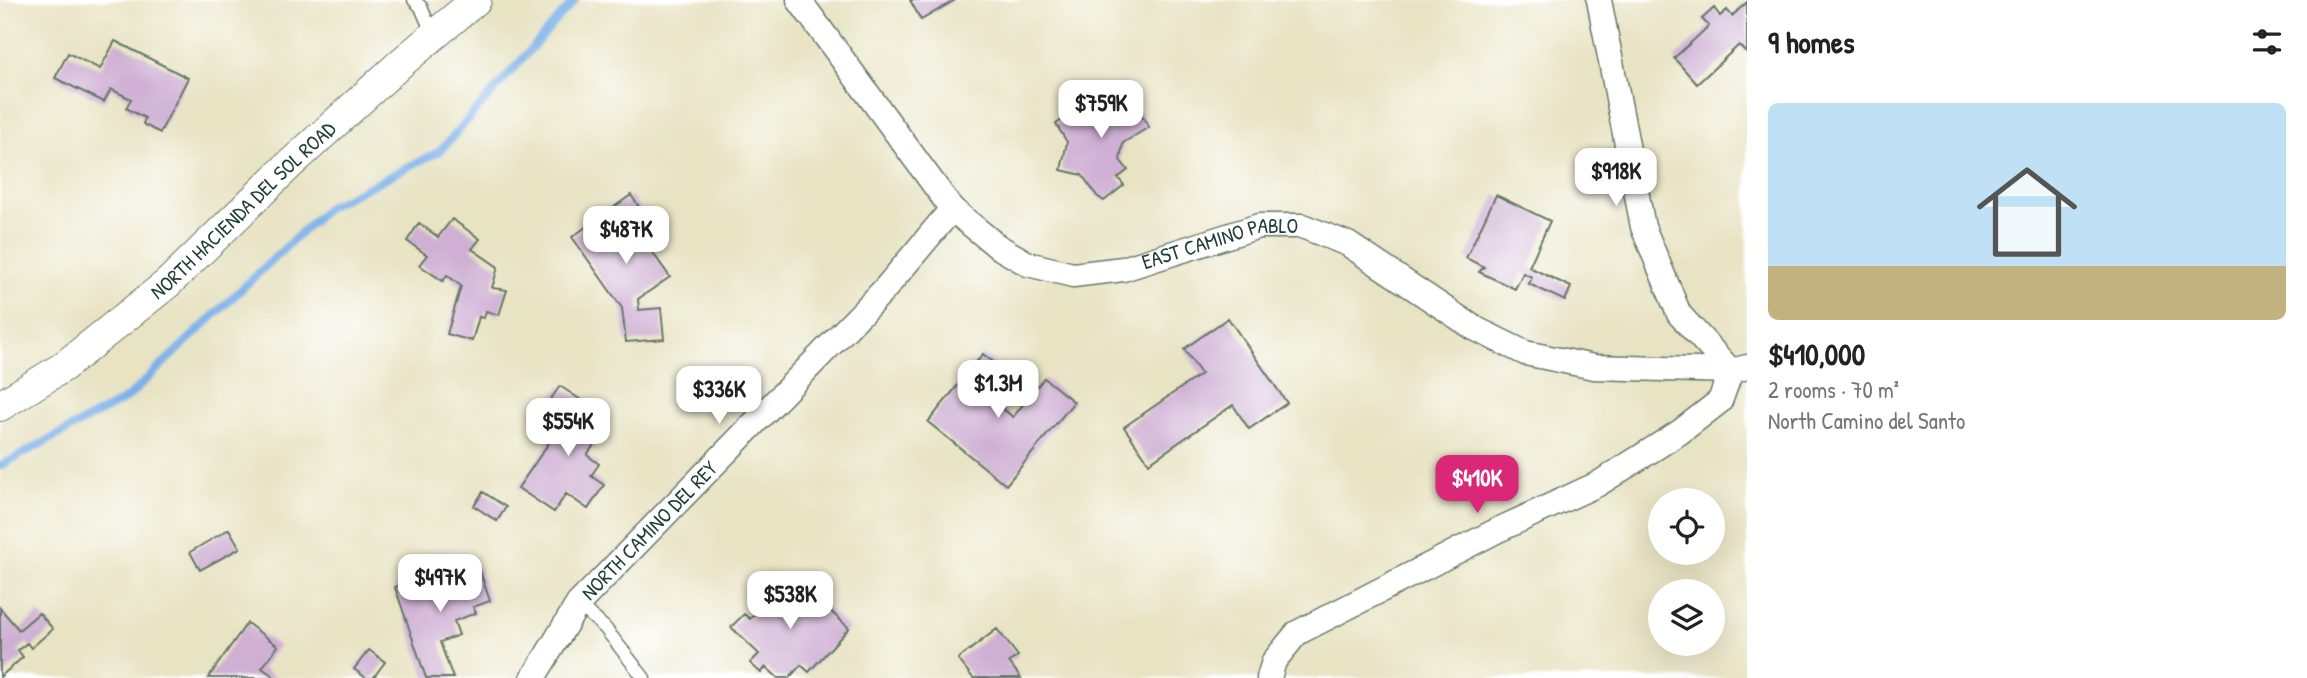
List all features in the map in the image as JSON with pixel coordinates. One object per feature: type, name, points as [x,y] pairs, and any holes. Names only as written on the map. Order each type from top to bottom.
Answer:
[{"type":"street","name":"NORTH HACIENDA DEL SOL ROAD","points":[[0,406],[63,367],[168,283],[286,168],[476,0]]},
{"type":"street","name":"EAST CAMINO PABLO","points":[[799,0],[952,209],[997,246],[1028,264],[1073,275],[1123,269],[1259,226],[1302,226],[1349,244],[1475,328],[1525,353],[1594,367],[1739,369]]},
{"type":"street","points":[[1269,678],[1274,661],[1297,633],[1498,530],[1598,484],[1680,432],[1720,401],[1739,369],[1679,313],[1643,228],[1599,0]]},
{"type":"street","name":"NORTH CAMINO DEL REY","points":[[534,678],[578,604],[884,290],[952,209]]},
{"type":"lane","points":[[414,0],[421,7],[433,36]]},
{"type":"lane","points":[[578,604],[605,628],[644,678]]},
{"type":"building","points":[[910,0],[955,0],[921,20]]},
{"type":"building","points":[[1747,2],[1747,53],[1739,45],[1697,84],[1674,58],[1709,26],[1702,19],[1714,8],[1720,16],[1727,10],[1732,16]]},
{"type":"building","points":[[115,41],[188,78],[160,133],[143,124],[145,118],[126,108],[131,99],[111,89],[104,102],[55,78],[68,53],[100,69]]},
{"type":"building","points":[[1121,83],[1149,127],[1123,143],[1120,160],[1128,170],[1118,178],[1124,185],[1104,201],[1097,196],[1082,175],[1061,170],[1067,142],[1056,124]]},
{"type":"building","points":[[631,195],[650,223],[638,232],[670,277],[638,299],[639,310],[661,308],[664,339],[626,342],[622,308],[572,237]]},
{"type":"building","points":[[1496,195],[1550,221],[1529,267],[1571,287],[1565,301],[1529,284],[1532,277],[1523,273],[1515,289],[1479,272],[1484,267],[1466,258]]},
{"type":"building","points":[[452,219],[480,239],[472,249],[498,267],[492,288],[507,290],[499,315],[486,311],[484,318],[479,317],[472,341],[447,334],[461,286],[447,275],[443,281],[419,265],[427,255],[407,241],[419,223],[438,237]]},
{"type":"building","points":[[1228,318],[1287,403],[1249,429],[1233,405],[1149,463],[1124,427],[1201,374],[1184,349]]},
{"type":"building","points":[[983,354],[1010,375],[991,399],[1013,417],[1044,378],[1074,402],[1006,485],[928,422]]},
{"type":"building","points":[[560,386],[611,420],[587,455],[599,464],[591,476],[604,485],[588,509],[566,494],[554,512],[518,488],[555,434],[567,442],[579,424],[548,403]]},
{"type":"building","points":[[483,492],[506,507],[497,521],[474,506]]},
{"type":"building","points":[[229,529],[240,548],[200,570],[190,552]]},
{"type":"building","points":[[478,566],[490,601],[473,607],[476,613],[454,621],[459,635],[440,642],[453,678],[426,678],[395,587],[431,574],[434,581]]},
{"type":"building","points":[[791,575],[849,628],[809,672],[801,665],[789,678],[778,678],[766,667],[761,673],[750,663],[759,654],[731,627],[744,614],[750,619]]},
{"type":"building","points":[[0,608],[19,630],[39,613],[53,629],[31,648],[27,643],[18,650],[23,657],[0,677]]},
{"type":"building","points":[[247,623],[278,646],[262,668],[276,678],[208,678]]},
{"type":"building","points":[[997,629],[1018,656],[1009,662],[1021,678],[973,678],[958,659]]},
{"type":"building","points":[[369,650],[385,662],[373,678],[366,678],[354,669]]},
{"type":"waterway","points":[[0,466],[127,398],[328,207],[440,151],[575,0]]}]
